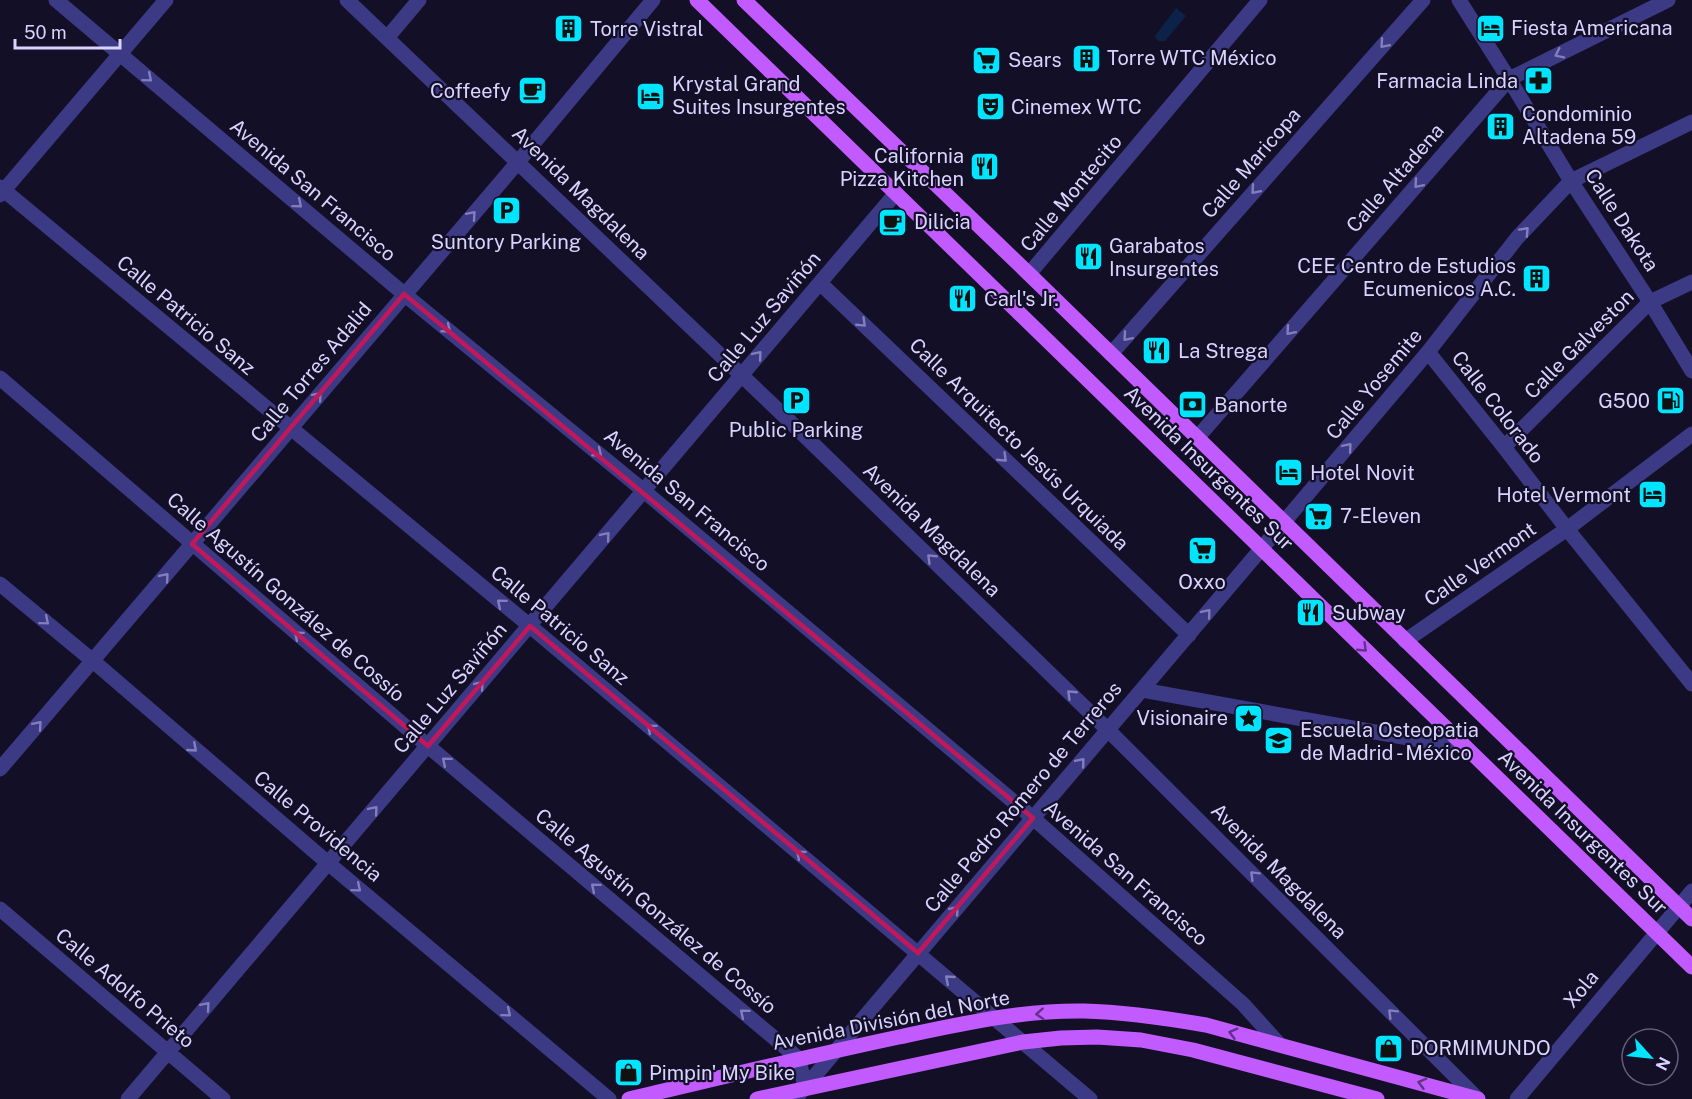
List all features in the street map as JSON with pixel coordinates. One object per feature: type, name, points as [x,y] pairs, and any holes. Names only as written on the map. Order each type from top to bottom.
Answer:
[{"type":"main road","name":"Avenida Insurgentes Sur","points":[[697,0],[1692,967]]},
{"type":"main road","name":"Avenida Insurgentes Sur","points":[[744,0],[1692,919]]},
{"type":"main road","name":"Avenida División del Norte","points":[[628,1099],[835,1050],[993,1018],[1082,1011],[1120,1013],[1206,1025],[1478,1099]]},
{"type":"main road","points":[[757,1099],[800,1093],[1023,1042],[1097,1037],[1141,1040],[1193,1050],[1371,1098]]},
{"type":"street","name":"Avenida San Francisco","points":[[56,0],[404,294],[644,491],[1033,818],[1243,1004],[1280,1045]]},
{"type":"street","points":[[1,191],[166,0]]},
{"type":"street","name":"Avenida Magdalena","points":[[347,0],[1108,730],[1478,1099]]},
{"type":"street","points":[[387,38],[419,0]]},
{"type":"street","name":"Calle Torres Adalid","points":[[0,769],[518,162],[653,0]]},
{"type":"street","name":"Calle Montecito","points":[[1029,274],[1260,0]]},
{"type":"street","name":"Calle Maricopa","points":[[1111,354],[1423,0]]},
{"type":"street","name":"Calle Dakota","points":[[1459,0],[1692,371]]},
{"type":"street","name":"Calle Altadena","points":[[1197,438],[1509,78],[1668,0]]},
{"type":"street","name":"Calle Yosemite","points":[[1283,523],[1428,352],[1517,238],[1571,181],[1692,122]]},
{"type":"street","name":"Calle Patricio Sanz","points":[[1,191],[530,626],[1090,1099]]},
{"type":"street","name":"Calle Luz Saviñón","points":[[128,1099],[896,194]]},
{"type":"street","name":"Calle Galveston","points":[[1504,447],[1650,302],[1692,282]]},
{"type":"street","name":"Calle Arquitecto Jesús Urquiada","points":[[820,283],[1189,635]]},
{"type":"street","name":"Calle Colorado","points":[[1428,352],[1692,684]]},
{"type":"street","name":"Calle Agustín González de Cossío","points":[[0,378],[428,746],[799,1059]]},
{"type":"street","name":"Calle Vermont","points":[[1405,641],[1567,529],[1692,434]]},
{"type":"street","name":"Calle Pedro Romero de Terreros","points":[[800,1093],[1283,523]]},
{"type":"street","name":"Calle Providencia","points":[[0,584],[609,1099]]},
{"type":"street","points":[[1142,690],[1464,746]]},
{"type":"street","name":"Xola","points":[[1517,1099],[1692,891]]},
{"type":"street","name":"Calle Adolfo Prieto","points":[[0,909],[224,1099]]},
{"type":"street","points":[[799,1059],[800,1093]]},
{"type":"highlighted area","points":[[404,294],[1033,818],[918,953],[530,626],[428,746],[192,544]]},
{"type":"water","points":[[1176,8],[1186,16],[1165,41],[1158,41],[1155,36]]},
{"type":"place","name":"Fiesta Americana","points":[[1490,28]]},
{"type":"place","name":"Torre Vistral","points":[[569,29]]},
{"type":"place","name":"Torre WTC México","points":[[1086,58]]},
{"type":"place","name":"Sears","points":[[987,60]]},
{"type":"place","name":"Farmacia Linda","points":[[1539,81]]},
{"type":"place","name":"Coffeefy","points":[[532,91]]},
{"type":"place","name":"Krystal Grand Suites Insurgentes","points":[[651,96]]},
{"type":"place","name":"Cinemex WTC","points":[[990,107]]},
{"type":"place","name":"Condominio Altadena 59","points":[[1501,126]]},
{"type":"place","name":"California Pizza Kitchen","points":[[985,167]]},
{"type":"place","name":"Suntory Parking","points":[[506,211]]},
{"type":"place","name":"Dilicia","points":[[893,222]]},
{"type":"place","name":"Garabatos Insurgentes","points":[[1088,257]]},
{"type":"place","name":"CEE Centro de Estudios Ecumenicos A.C.","points":[[1537,278]]},
{"type":"place","name":"Carl's Jr.","points":[[963,299]]},
{"type":"place","name":"La Strega","points":[[1157,351]]},
{"type":"place","name":"Public Parking","points":[[796,400]]},
{"type":"place","name":"G500","points":[[1671,401]]},
{"type":"place","name":"Banorte","points":[[1193,405]]},
{"type":"place","name":"Hotel Novit","points":[[1289,473]]},
{"type":"place","name":"Hotel Vermont","points":[[1652,495]]},
{"type":"place","name":"7-Eleven","points":[[1319,516]]},
{"type":"place","name":"Oxxo","points":[[1202,551]]},
{"type":"place","name":"Subway","points":[[1311,613]]},
{"type":"place","name":"Visionaire","points":[[1249,718]]},
{"type":"place","name":"Escuela Osteopatia de Madrid - México","points":[[1279,741]]},
{"type":"place","name":"DORMIMUNDO","points":[[1389,1048]]},
{"type":"place","name":"Pimpin' My Bike","points":[[628,1073]]}]
